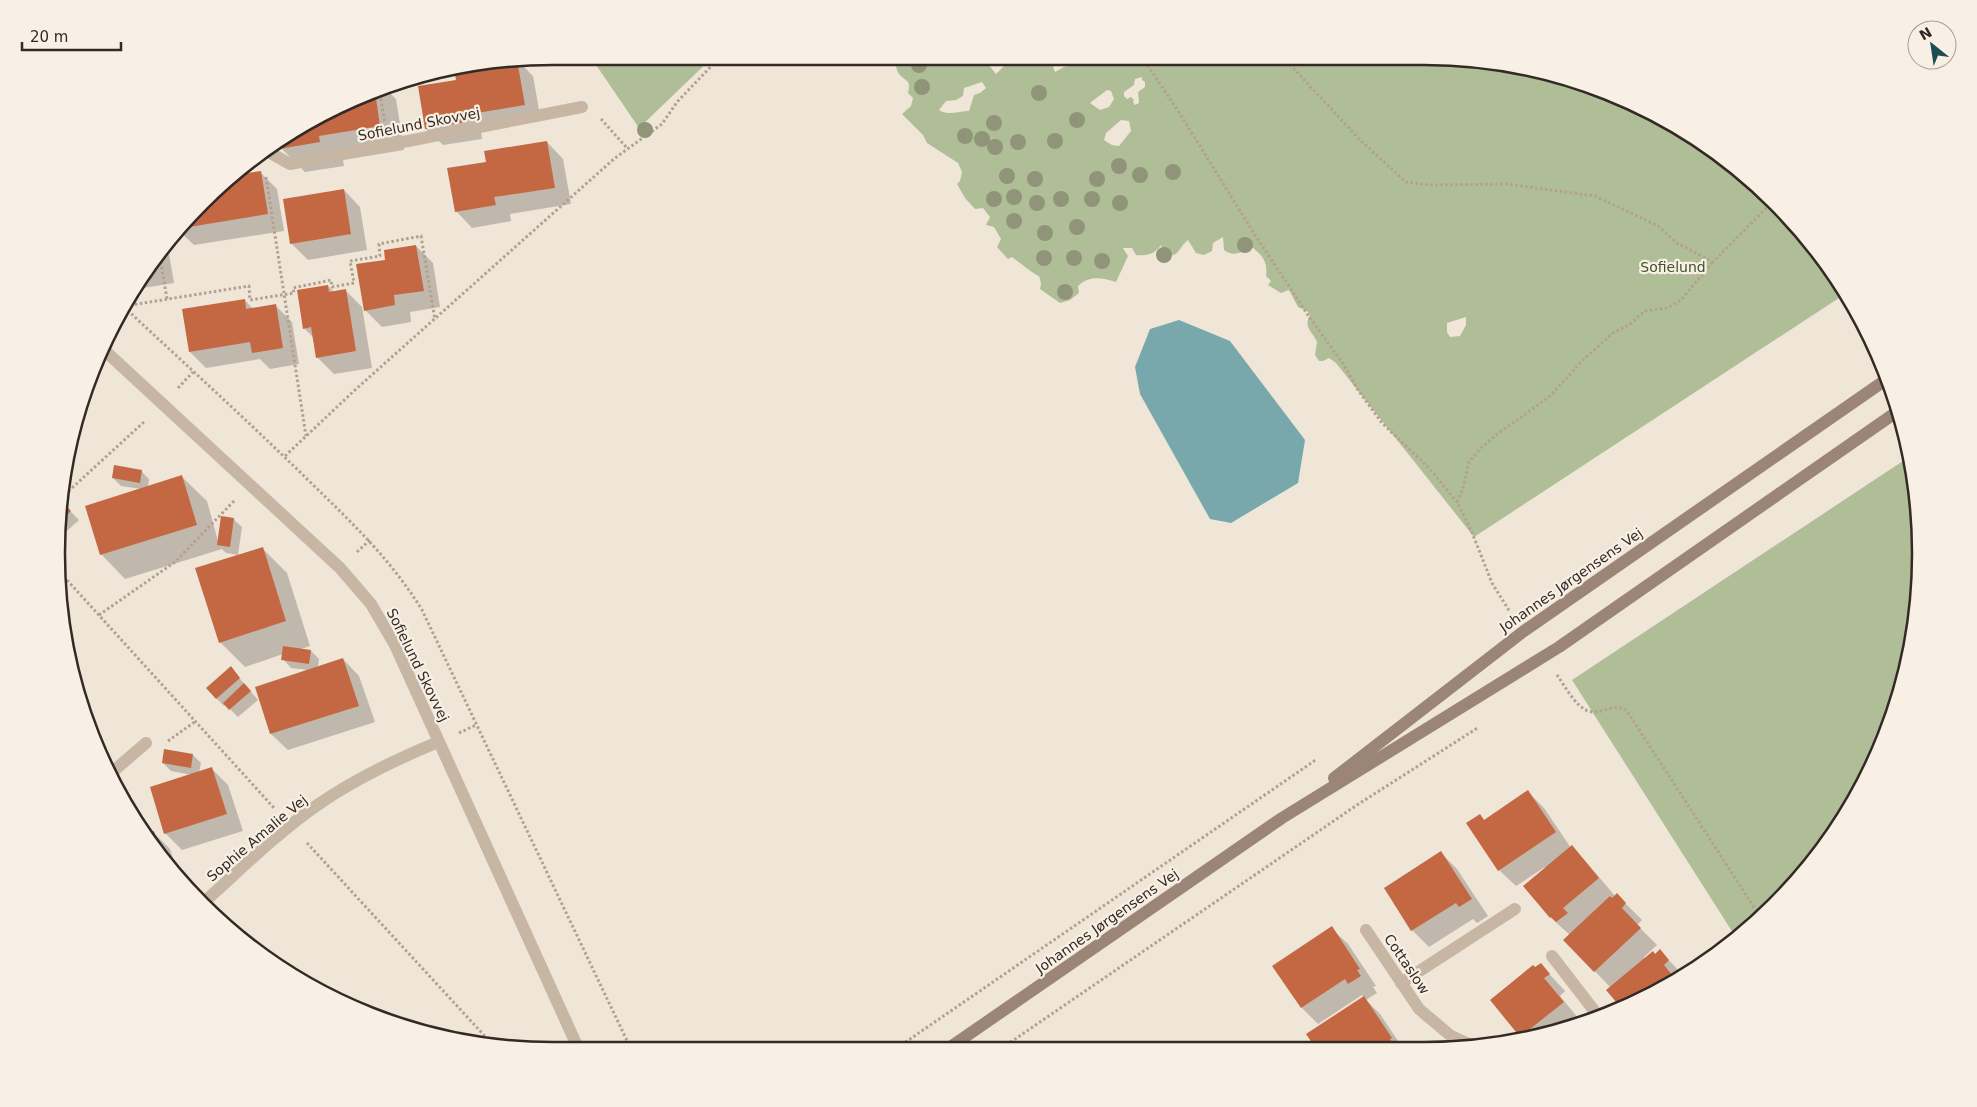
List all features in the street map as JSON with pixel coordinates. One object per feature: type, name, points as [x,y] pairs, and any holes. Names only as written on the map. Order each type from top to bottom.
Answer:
[{"type":"street","name":"Sofielund Skovvej","points":[[272,154],[290,164],[582,107]]},
{"type":"street","name":"Sofielund Skovvej","points":[[108,354],[340,568],[371,604],[395,645],[574,1042]]},
{"type":"street","name":"Johannes Jørgensens Vej","points":[[1282,818],[1524,631],[1881,383]]},
{"type":"street","name":"Johannes Jørgensens Vej","points":[[958,1042],[1282,818],[1560,647],[1892,415]]},
{"type":"street","name":"Sophie Amalie Vej","points":[[208,899],[290,826],[317,805],[395,760],[438,742]]},
{"type":"street","points":[[115,770],[146,743]]},
{"type":"street","points":[[1401,983],[1515,909]]},
{"type":"street","name":"Cottaslow","points":[[1366,930],[1419,1009],[1451,1036],[1461,1040]]},
{"type":"street","points":[[1552,956],[1594,1011]]},
{"type":"path","points":[[285,456],[356,390],[627,148],[662,124],[677,102],[712,65]]},
{"type":"path","points":[[1147,65],[1255,235],[1344,365],[1358,390],[1382,423],[1430,469],[1457,502],[1471,530],[1492,583],[1510,612]]},
{"type":"path","points":[[1290,65],[1361,141],[1406,182],[1431,185],[1506,184],[1594,196],[1658,226],[1677,243],[1713,262]]},
{"type":"path","points":[[380,97],[388,145]]},
{"type":"path","points":[[616,136],[627,148]]},
{"type":"path","points":[[265,171],[306,436]]},
{"type":"path","points":[[1457,502],[1462,491],[1469,462],[1481,448],[1551,394],[1585,358],[1613,333],[1630,324],[1645,311],[1667,308],[1681,300],[1713,262],[1768,207]]},
{"type":"path","points":[[133,305],[248,286],[250,300],[294,293],[294,288],[331,280],[332,287],[354,283],[350,261],[380,256],[379,244],[420,236],[435,320]]},
{"type":"path","points":[[161,263],[167,300]]},
{"type":"path","points":[[69,491],[162,405],[193,372]]},
{"type":"path","points":[[99,615],[175,562],[250,485]]},
{"type":"path","points":[[1551,681],[1566,671]]},
{"type":"path","points":[[1558,676],[1576,702],[1586,711],[1597,712],[1616,708],[1623,708],[1626,711],[1756,911]]},
{"type":"path","points":[[146,743],[167,742],[196,721]]},
{"type":"path","points":[[1011,1042],[1357,805],[1479,727]]},
{"type":"green space","points":[[596,65],[705,65],[639,128]]},
{"type":"green space","name":"Sofielund","points":[[896,65],[989,65],[996,74],[1005,65],[1055,65],[1053,67],[1055,72],[1072,65],[1424,65],[1487,69],[1519,74],[1581,91],[1610,102],[1640,115],[1695,147],[1746,186],[1769,208],[1811,256],[1840,297],[1474,537],[1336,363],[1329,358],[1319,361],[1315,355],[1317,342],[1307,323],[1310,315],[1307,311],[1298,307],[1289,290],[1281,293],[1268,285],[1271,281],[1266,276],[1265,264],[1260,254],[1253,248],[1238,253],[1228,252],[1224,250],[1223,237],[1213,243],[1212,251],[1204,255],[1196,253],[1188,240],[1178,252],[1172,255],[1163,251],[1161,245],[1150,254],[1144,255],[1136,255],[1132,248],[1123,248],[1128,256],[1116,282],[1101,279],[1087,280],[1078,286],[1079,293],[1070,300],[1060,303],[1040,289],[1039,276],[1012,257],[1008,259],[997,247],[1001,239],[994,227],[986,225],[990,217],[983,208],[975,209],[965,198],[957,184],[960,181],[962,172],[958,163],[927,143],[923,135],[902,114],[911,106],[913,98],[908,93],[909,83],[897,70]],"holes":[[[1142,77],[1145,87],[1138,92],[1139,103],[1135,105],[1131,97],[1127,99],[1124,96],[1124,92],[1134,85],[1135,79]],[[982,82],[986,88],[974,95],[969,111],[949,113],[939,110],[946,101],[956,100],[963,96],[964,88]],[[1107,90],[1111,91],[1114,99],[1109,107],[1100,110],[1090,103]],[[1121,120],[1129,121],[1131,131],[1119,146],[1112,145],[1104,140],[1106,133]],[[1466,317],[1466,325],[1460,336],[1450,337],[1447,332],[1447,323]]]},
{"type":"green space","points":[[1903,461],[1911,522],[1911,585],[1903,649],[1886,711],[1862,770],[1830,825],[1791,876],[1746,921],[1732,932],[1572,680]]},
{"type":"water","points":[[1179,320],[1230,341],[1305,440],[1298,483],[1231,523],[1210,519],[1140,394],[1135,367],[1150,329]]},
{"type":"building","points":[[518,66],[525,105],[465,115],[466,122],[425,129],[418,86],[456,80],[455,75],[458,74]]},
{"type":"building","points":[[376,99],[380,126],[319,136],[320,142],[279,149],[337,115]]},
{"type":"building","points":[[547,141],[555,188],[494,197],[496,205],[455,212],[447,168],[486,162],[484,151]]},
{"type":"building","points":[[261,171],[268,214],[190,227],[231,186],[247,173]]},
{"type":"building","points":[[344,189],[351,234],[290,244],[283,199]]},
{"type":"building","points":[[416,245],[424,291],[394,295],[395,305],[364,311],[356,264],[385,260],[384,250]]},
{"type":"building","points":[[328,285],[329,292],[346,289],[356,351],[316,358],[311,327],[303,329],[297,290]]},
{"type":"building","points":[[245,299],[246,309],[276,304],[283,348],[252,353],[250,342],[189,352],[182,309]]},
{"type":"building","points":[[114,465],[142,470],[140,483],[112,478]]},
{"type":"building","points":[[182,475],[197,525],[100,555],[85,506]]},
{"type":"building","points":[[67,507],[71,511],[67,515]]},
{"type":"building","points":[[221,516],[234,518],[230,547],[217,545]]},
{"type":"building","points":[[263,547],[286,621],[219,643],[195,568]]},
{"type":"building","points":[[283,646],[311,650],[309,664],[281,660]]},
{"type":"building","points":[[343,658],[359,706],[270,734],[255,687]]},
{"type":"building","points":[[231,666],[240,678],[216,699],[206,688]]},
{"type":"building","points":[[244,683],[251,691],[229,710],[223,703]]},
{"type":"building","points":[[164,749],[193,754],[191,768],[162,763]]},
{"type":"building","points":[[212,767],[227,814],[164,834],[150,787]]},
{"type":"building","points":[[1528,790],[1556,832],[1498,871],[1466,823],[1480,814],[1484,820]]},
{"type":"building","points":[[1572,845],[1599,878],[1563,908],[1568,913],[1556,922],[1550,918],[1523,886]]},
{"type":"building","points":[[1441,851],[1472,899],[1459,907],[1456,903],[1411,931],[1384,888]]},
{"type":"building","points":[[1617,893],[1626,903],[1622,908],[1641,928],[1594,972],[1563,940],[1610,896],[1612,898]]},
{"type":"building","points":[[1332,926],[1360,969],[1357,970],[1361,976],[1348,984],[1345,979],[1301,1008],[1272,966]]},
{"type":"building","points":[[1660,949],[1669,960],[1664,965],[1672,975],[1616,1002],[1606,990],[1653,951],[1655,954]]},
{"type":"building","points":[[1541,963],[1550,974],[1544,978],[1564,1002],[1528,1031],[1517,1033],[1490,1000],[1533,965],[1535,967]]},
{"type":"building","points":[[1364,996],[1392,1038],[1390,1039],[1392,1042],[1312,1042],[1306,1034]]}]
